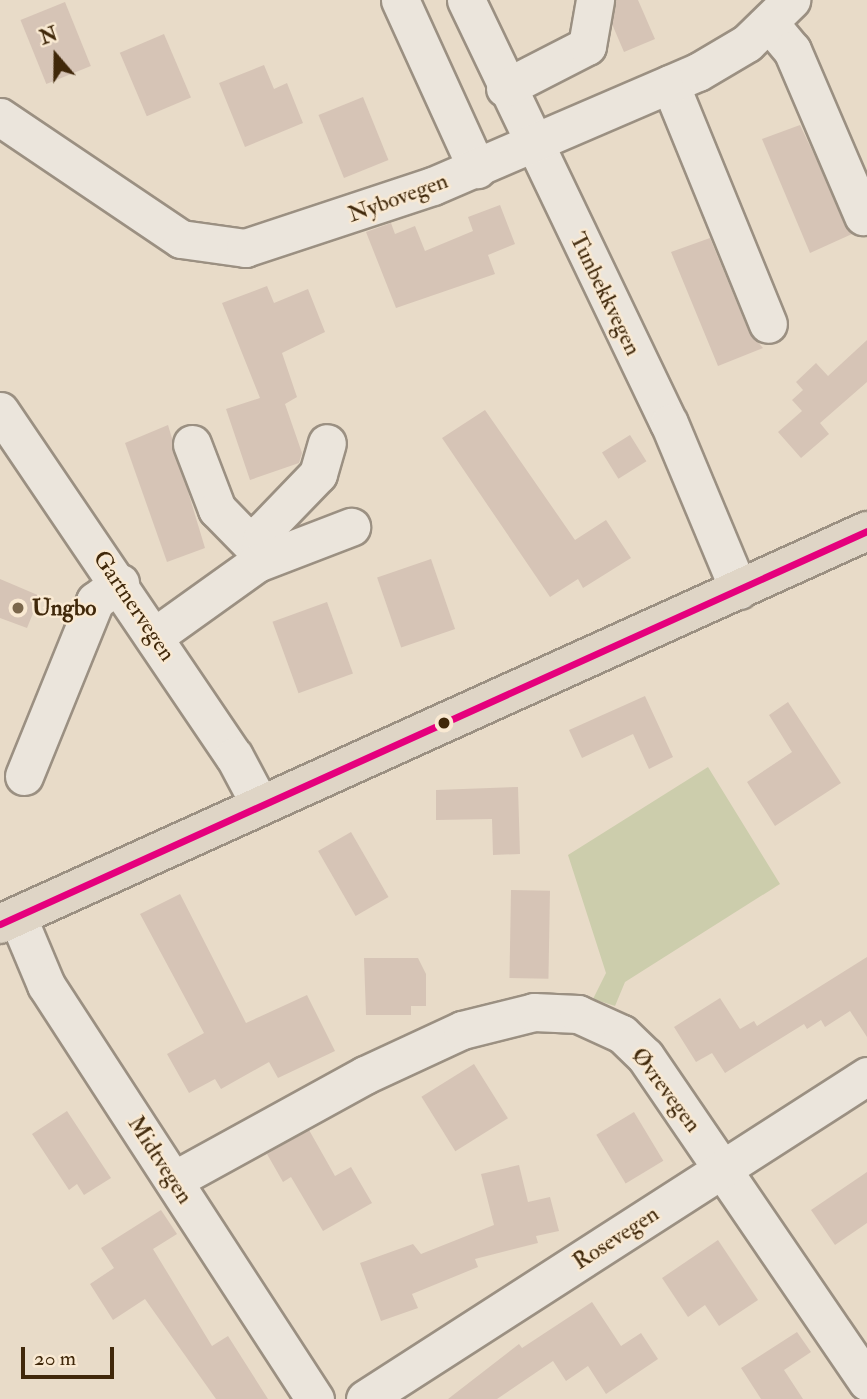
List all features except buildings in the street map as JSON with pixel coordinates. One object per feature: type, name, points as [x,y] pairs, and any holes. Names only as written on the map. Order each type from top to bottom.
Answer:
[{"type":"main road","points":[[9,920],[867,531]]},
{"type":"street","points":[[400,0],[477,169]]},
{"type":"street","name":"Tunbekkvegen","points":[[466,0],[532,146],[668,423],[739,590]]},
{"type":"street","points":[[505,88],[587,46],[595,0]]},
{"type":"street","points":[[781,12],[792,50],[863,216]]},
{"type":"street","name":"Nybovegen","points":[[0,117],[145,219],[181,239],[213,246],[276,243],[477,169],[670,84],[723,59],[781,12]]},
{"type":"street","points":[[670,84],[768,324]]},
{"type":"street","name":"Gartnervegen","points":[[0,411],[155,636],[260,805]]},
{"type":"street","points":[[257,556],[263,531],[318,474],[327,443]]},
{"type":"street","points":[[192,444],[218,509],[257,556]]},
{"type":"street","points":[[155,636],[257,556],[351,527]]},
{"type":"street","points":[[24,776],[95,601],[120,583]]},
{"type":"street","name":"Midtvegen","points":[[9,920],[46,985],[315,1399]]},
{"type":"street","name":"Øvrevegen","points":[[174,1180],[425,1047],[486,1023],[548,1010],[594,1019],[635,1044],[724,1169],[867,1381]]},
{"type":"street","name":"Rosevegen","points":[[365,1399],[867,1076]]},
{"type":"green space","points":[[708,767],[780,884],[625,982],[615,1006],[593,999],[606,973],[568,855]]},
{"type":"transit line","points":[[0,924],[867,531]]},
{"type":"place","name":"Ungbo","points":[[18,608]]}]
